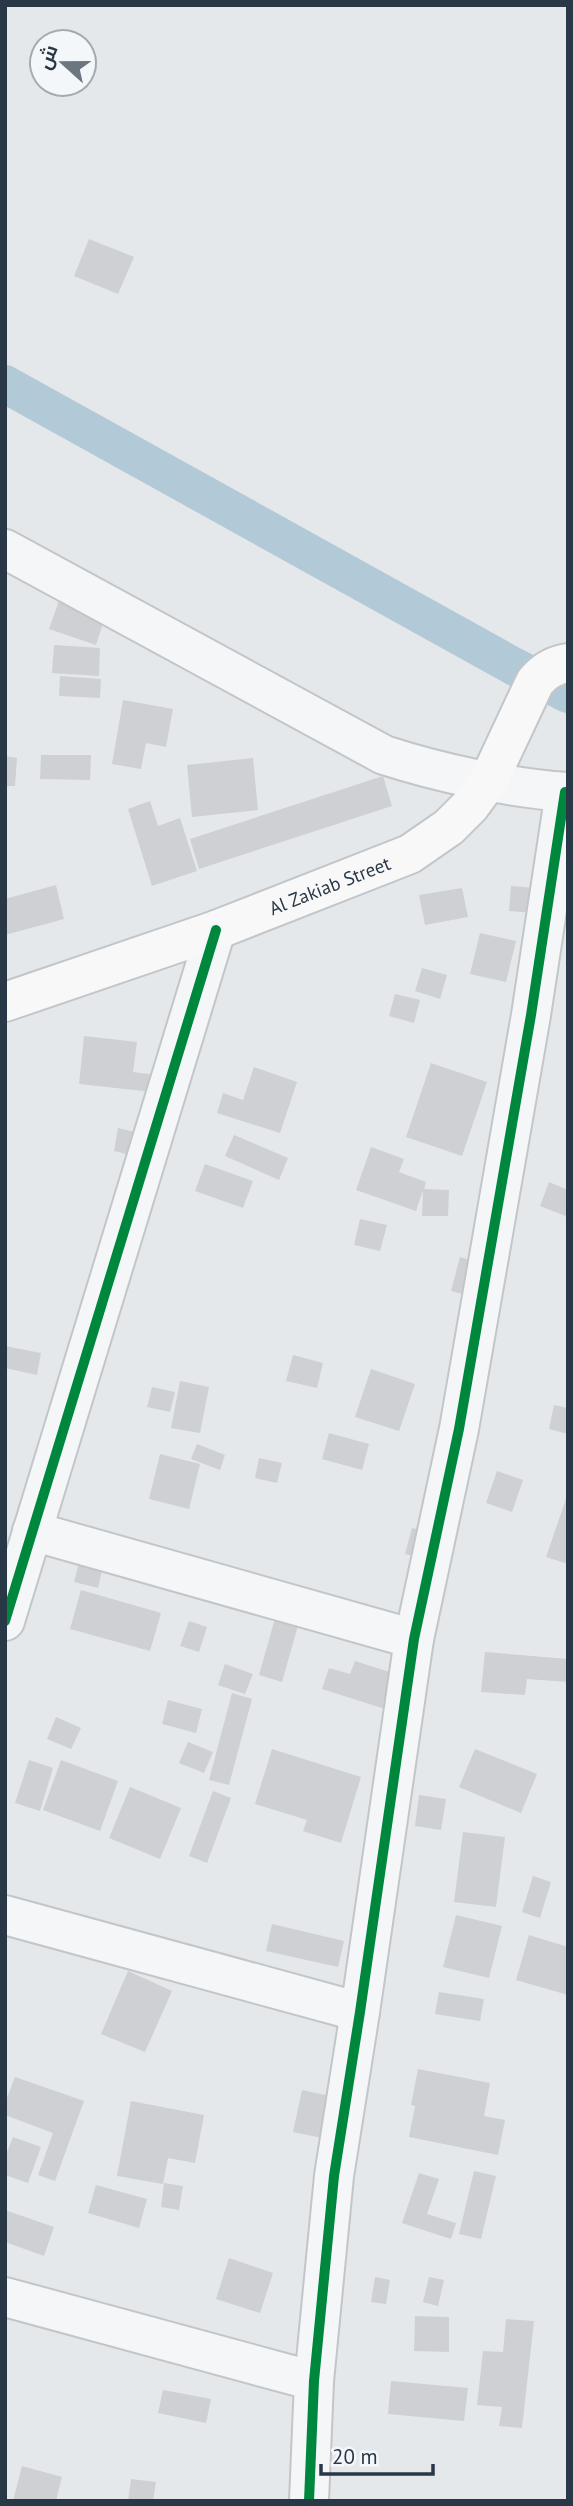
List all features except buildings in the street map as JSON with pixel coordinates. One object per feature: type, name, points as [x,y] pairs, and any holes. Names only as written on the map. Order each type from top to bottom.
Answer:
[{"type":"street","points":[[5,549],[384,755],[489,780],[566,792],[531,1015],[461,1416],[414,1639],[334,2176],[314,2381],[319,2500]]},
{"type":"street","name":"Al Zakiab Street","points":[[5,1002],[216,930],[410,854],[449,827],[470,806],[489,780],[530,693],[543,673],[568,663]]},
{"type":"street","points":[[5,1621],[216,930]]},
{"type":"street","points":[[32,1531],[414,1639]]},
{"type":"street","points":[[5,1915],[360,2012]]},
{"type":"street","points":[[5,2297],[314,2381]]},
{"type":"waterway","points":[[5,384],[568,694]]},
{"type":"cycle path","points":[[309,2501],[314,2381],[334,2176],[414,1639],[459,1429],[531,1015],[565,792]]},
{"type":"cycle path","points":[[5,1621],[216,930]]}]
